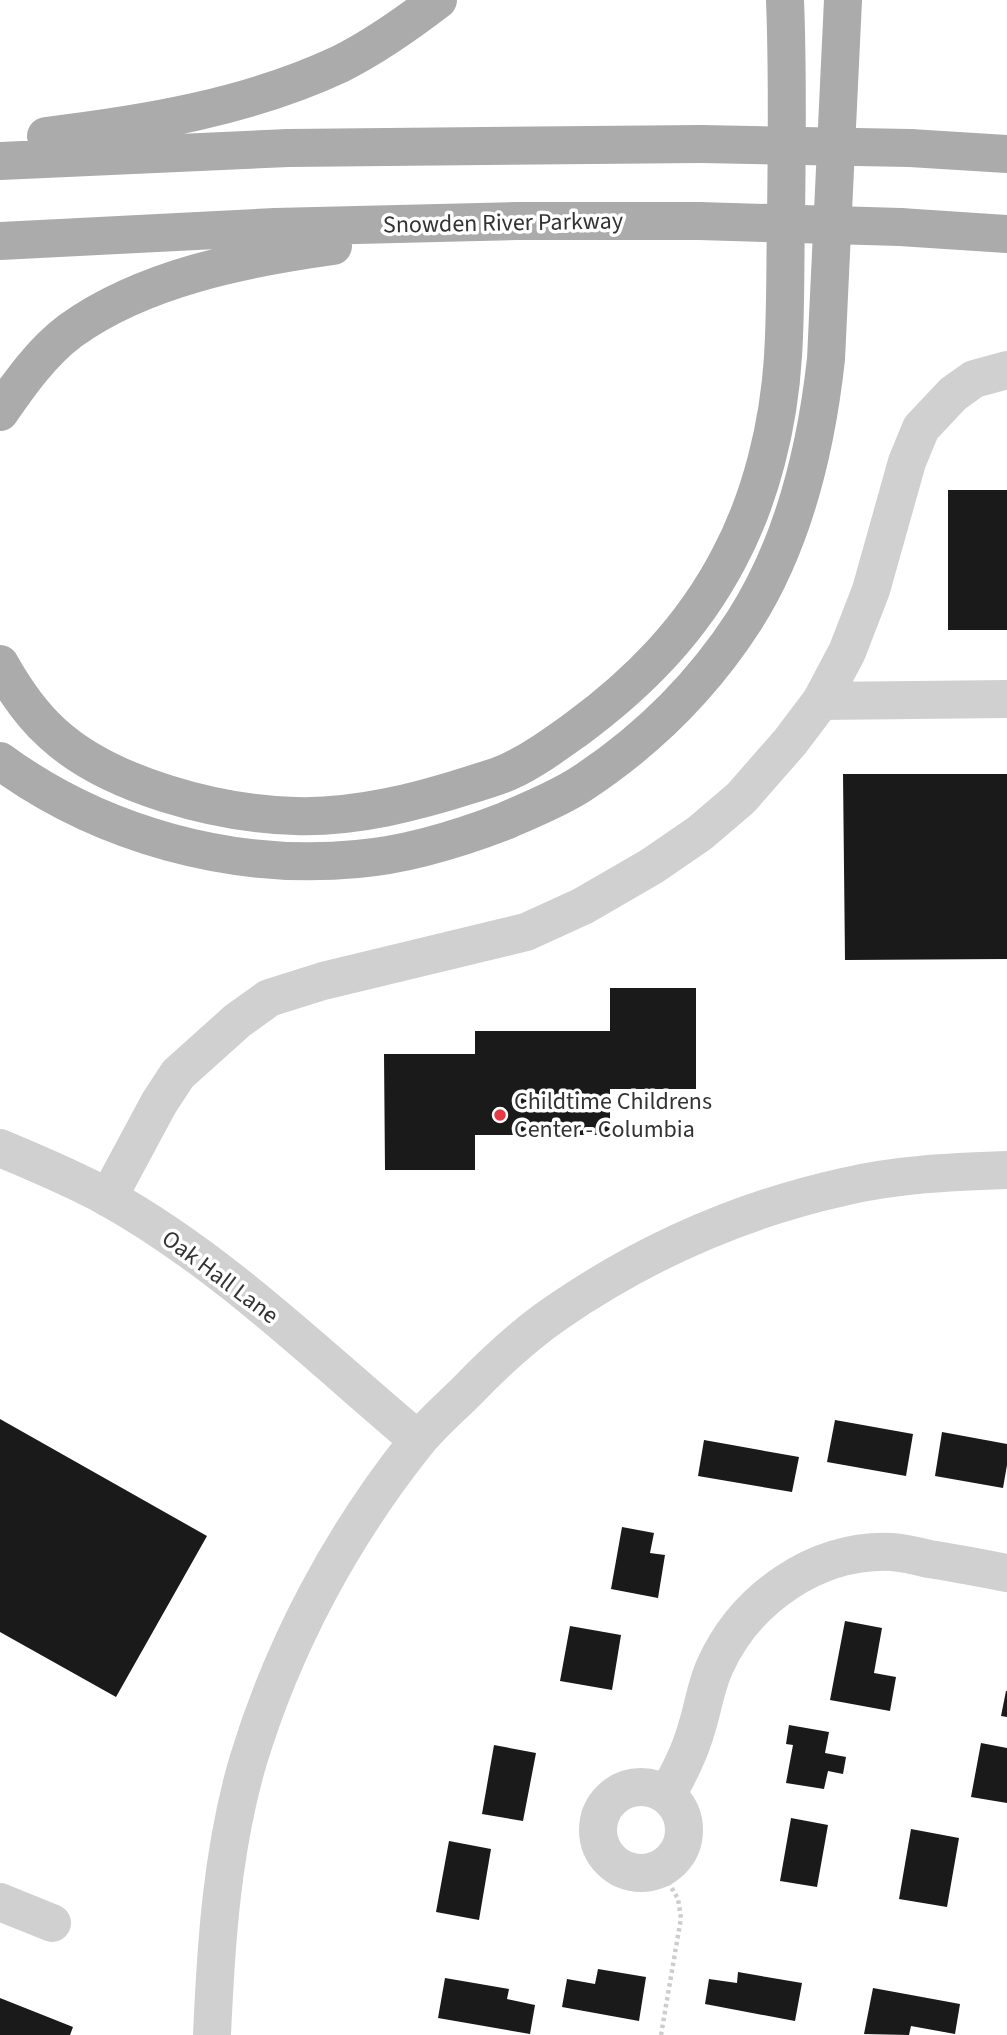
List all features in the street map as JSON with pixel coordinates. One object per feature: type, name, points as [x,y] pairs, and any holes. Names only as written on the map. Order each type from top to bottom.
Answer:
[{"type":"main road","points":[[0,142],[116,128],[203,110],[284,87],[342,63],[410,22],[438,0]]},
{"type":"main road","points":[[0,664],[21,699],[53,734],[105,771],[174,797],[235,809],[296,816],[356,812],[409,803],[507,773],[553,746],[640,678],[680,635],[730,557],[750,510],[767,456],[783,358],[788,68],[785,0]]},
{"type":"main road","points":[[0,761],[20,776],[87,812],[158,841],[222,854],[294,861],[358,859],[468,835],[521,814],[579,785],[628,749],[673,709],[716,662],[745,619],[792,522],[810,462],[821,406],[826,359],[844,0]]},
{"type":"main road","points":[[0,161],[288,148],[701,144],[910,148],[1007,154]]},
{"type":"main road","points":[[0,412],[29,372],[69,332],[114,305],[181,278],[262,256],[516,222]]},
{"type":"main road","name":"Snowden River Parkway","points":[[0,241],[275,227],[516,222],[699,222],[900,227],[1007,234]]},
{"type":"street","points":[[108,1198],[159,1103],[178,1074],[237,1021],[269,998],[323,981],[526,932],[583,906],[652,866],[700,833],[741,799],[821,701],[847,652],[871,590],[907,462],[921,428],[953,394],[974,379],[1007,370]]},
{"type":"street","points":[[821,701],[1007,699]]},
{"type":"street","name":"Oak Hall Lane","points":[[0,1148],[64,1175],[108,1198],[236,1284],[418,1440]]},
{"type":"street","points":[[212,2035],[216,1947],[227,1856],[248,1763],[274,1685],[307,1612],[345,1545],[418,1440],[490,1367],[554,1314],[621,1272],[692,1235],[763,1208],[845,1186],[933,1172],[1007,1170]]},
{"type":"street","points":[[667,1795],[688,1754],[714,1667],[749,1614],[768,1596],[793,1579],[822,1562],[857,1554],[893,1552],[1007,1573]]},
{"type":"street","points":[[636,1787],[649,1787],[667,1795],[680,1810],[685,1825],[684,1840],[676,1856],[661,1869],[641,1874],[621,1868],[610,1860],[600,1845],[598,1827],[604,1808],[620,1792],[636,1787]]},
{"type":"street","points":[[0,1902],[52,1923]]},
{"type":"path","points":[[661,1869],[678,1899],[681,1918],[661,2035]]},
{"type":"building","points":[[948,490],[1007,490],[1007,630],[948,630]]},
{"type":"building","points":[[843,774],[1007,774],[1007,959],[845,960]]},
{"type":"building","points":[[610,988],[696,988],[696,1089],[610,1089],[610,1135],[475,1135],[475,1170],[385,1170],[384,1054],[475,1054],[475,1031],[610,1031]]},
{"type":"building","points":[[0,1419],[207,1536],[116,1697],[0,1632]]},
{"type":"building","points":[[835,1420],[913,1434],[906,1476],[827,1462]]},
{"type":"building","points":[[942,1432],[1007,1444],[1003,1488],[935,1476]]},
{"type":"building","points":[[704,1440],[799,1457],[792,1492],[698,1476]]},
{"type":"building","points":[[622,1527],[654,1533],[650,1553],[665,1555],[658,1598],[611,1589]]},
{"type":"building","points":[[845,1621],[882,1628],[874,1673],[896,1677],[890,1711],[830,1700]]},
{"type":"building","points":[[570,1626],[621,1635],[612,1690],[560,1681]]},
{"type":"building","points":[[1007,1691],[1007,1717],[1001,1716]]},
{"type":"building","points":[[789,1725],[829,1732],[825,1753],[846,1757],[843,1774],[828,1771],[824,1789],[786,1783],[793,1745],[786,1744]]},
{"type":"building","points":[[981,1743],[1007,1748],[1007,1803],[971,1797]]},
{"type":"building","points":[[494,1745],[536,1753],[523,1821],[482,1814]]},
{"type":"building","points":[[791,1818],[828,1825],[817,1887],[780,1881]]},
{"type":"building","points":[[911,1829],[959,1838],[947,1907],[899,1899]]},
{"type":"building","points":[[449,1841],[491,1849],[479,1920],[436,1912]]},
{"type":"building","points":[[598,1969],[646,1977],[639,2021],[562,2007],[567,1979],[595,1984]]},
{"type":"building","points":[[738,1972],[802,1983],[795,2021],[705,2004],[709,1979],[737,1983]]},
{"type":"building","points":[[445,1978],[509,1989],[507,1999],[535,2005],[530,2034],[438,2018]]},
{"type":"building","points":[[873,1988],[960,2004],[955,2034],[911,2026],[909,2035],[864,2034]]},
{"type":"building","points":[[0,1998],[73,2027],[70,2035],[0,2035]]},
{"type":"place","name":"Childtime Childrens Center - Columbia","points":[[500,1115]]}]
